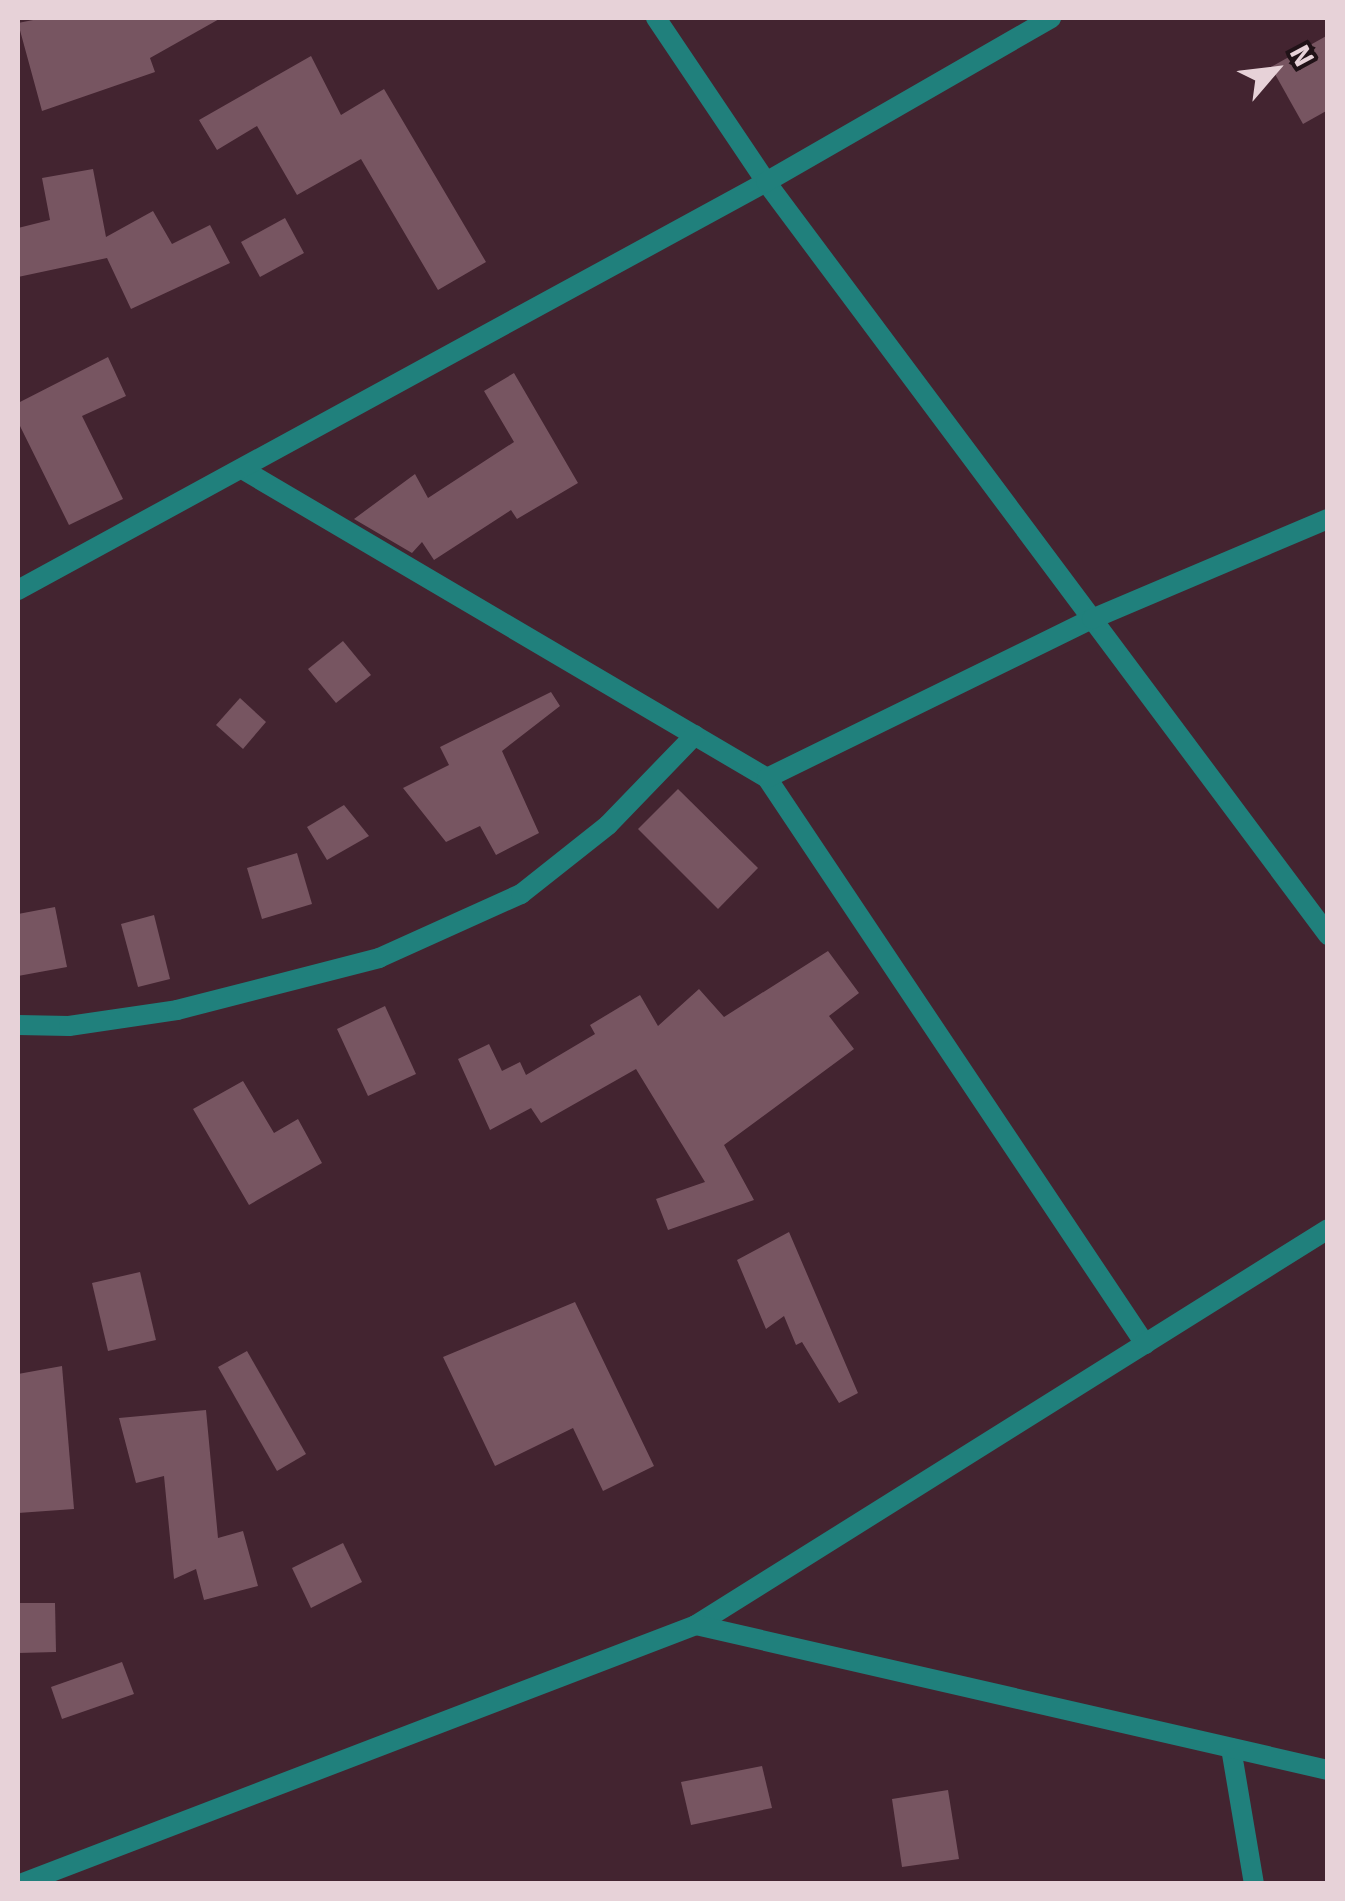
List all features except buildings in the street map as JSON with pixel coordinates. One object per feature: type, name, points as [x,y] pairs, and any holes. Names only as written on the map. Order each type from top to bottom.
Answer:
[{"type":"street","points":[[656,18],[766,182],[1328,935]]},
{"type":"street","points":[[18,590],[766,182],[1052,18]]},
{"type":"street","points":[[242,469],[767,778],[1145,1344]]},
{"type":"street","points":[[767,778],[1092,619],[1328,519]]},
{"type":"street","points":[[18,1025],[69,1026],[177,1010],[380,958],[521,894],[608,824],[695,735]]},
{"type":"street","points":[[20,1884],[696,1625],[1328,1229]]},
{"type":"street","points":[[696,1625],[1328,1770]]},
{"type":"street","points":[[1231,1748],[1254,1884]]}]
